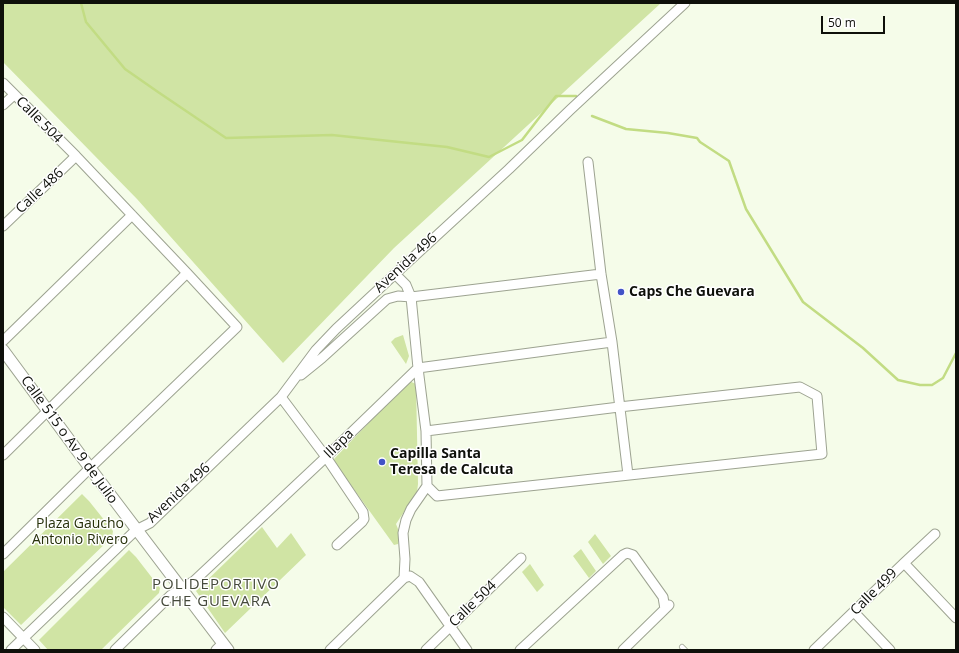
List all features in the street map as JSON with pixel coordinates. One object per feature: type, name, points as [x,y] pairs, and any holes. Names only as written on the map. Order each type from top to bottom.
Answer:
[{"type":"street","name":"Avenida 496","points":[[11,650],[136,530],[150,523],[281,397],[316,350],[336,328],[509,169],[587,93],[684,3]]},
{"type":"street","name":"Calle 504","points":[[3,83],[76,156],[237,327],[90,468]]},
{"type":"street","points":[[3,105],[14,95]]},
{"type":"street","name":"Calle 486","points":[[3,226],[76,156]]},
{"type":"street","points":[[588,162],[601,274],[612,342],[628,475]]},
{"type":"street","points":[[3,341],[132,215]]},
{"type":"street","points":[[3,455],[187,273]]},
{"type":"street","points":[[394,274],[406,285],[411,297],[426,432],[426,486],[411,509],[406,520],[403,533],[407,577]]},
{"type":"street","points":[[293,381],[322,358],[387,299],[398,296],[411,297],[601,274]]},
{"type":"street","points":[[418,368],[612,342]]},
{"type":"street","name":"Calle 515 o Av 9 de Julio","points":[[5,355],[136,530],[182,588],[222,648]]},
{"type":"street","name":"Illapa","points":[[115,650],[171,595],[194,581],[326,458],[418,368]]},
{"type":"street","points":[[426,432],[619,407],[800,387],[817,396],[822,454],[437,496],[426,486]]},
{"type":"street","points":[[281,397],[326,458],[363,512],[364,519],[362,522],[338,545]]},
{"type":"street","points":[[3,554],[90,468]]},
{"type":"street","name":"Calle 499","points":[[814,650],[935,534]]},
{"type":"street","points":[[520,650],[627,552],[633,555],[663,597],[667,606],[623,650]]},
{"type":"street","name":"Calle 504","points":[[426,650],[521,558]]},
{"type":"street","points":[[904,563],[956,618]]},
{"type":"street","points":[[407,577],[419,582],[467,650]]},
{"type":"street","points":[[330,650],[407,577]]},
{"type":"street","points":[[854,612],[890,650]]},
{"type":"street","points":[[3,617],[35,650]]},
{"type":"green space","points":[[3,3],[661,3],[394,248],[283,363],[137,199],[3,62]]},
{"type":"green space","points":[[403,335],[409,356],[406,364],[391,342],[395,338]]},
{"type":"green space","points":[[409,381],[416,384],[418,484],[417,492],[396,524],[398,529],[398,544],[394,545],[335,463],[334,459]]},
{"type":"green space","name":"Plaza Gaucho Antonio Rivero","points":[[82,494],[113,531],[112,537],[21,625],[3,607],[3,572]]},
{"type":"green space","points":[[262,527],[277,548],[291,533],[306,555],[225,633],[196,591]]},
{"type":"green space","points":[[595,534],[611,556],[603,564],[588,542]]},
{"type":"green space","points":[[581,549],[596,571],[589,578],[573,556]]},
{"type":"green space","points":[[129,550],[160,588],[159,593],[101,650],[48,650],[39,640]]},
{"type":"green space","points":[[530,564],[544,585],[537,592],[522,572]]},
{"type":"waterway","points":[[81,3],[86,22],[125,69],[226,138],[332,135],[447,147],[489,157],[522,140],[556,96],[576,96]]},
{"type":"waterway","points":[[592,116],[626,129],[668,133],[697,138],[700,142],[729,161],[746,209],[803,302],[863,348],[898,380],[920,385],[932,385],[943,378],[956,353]]},
{"type":"place","name":"Caps Che Guevara","points":[[621,292]]},
{"type":"place","name":"Capilla Santa Teresa de Calcuta","points":[[382,462]]},
{"type":"district","name":"POLIDEPORTIVO CHE GUEVARA","points":[[216,594]]}]
